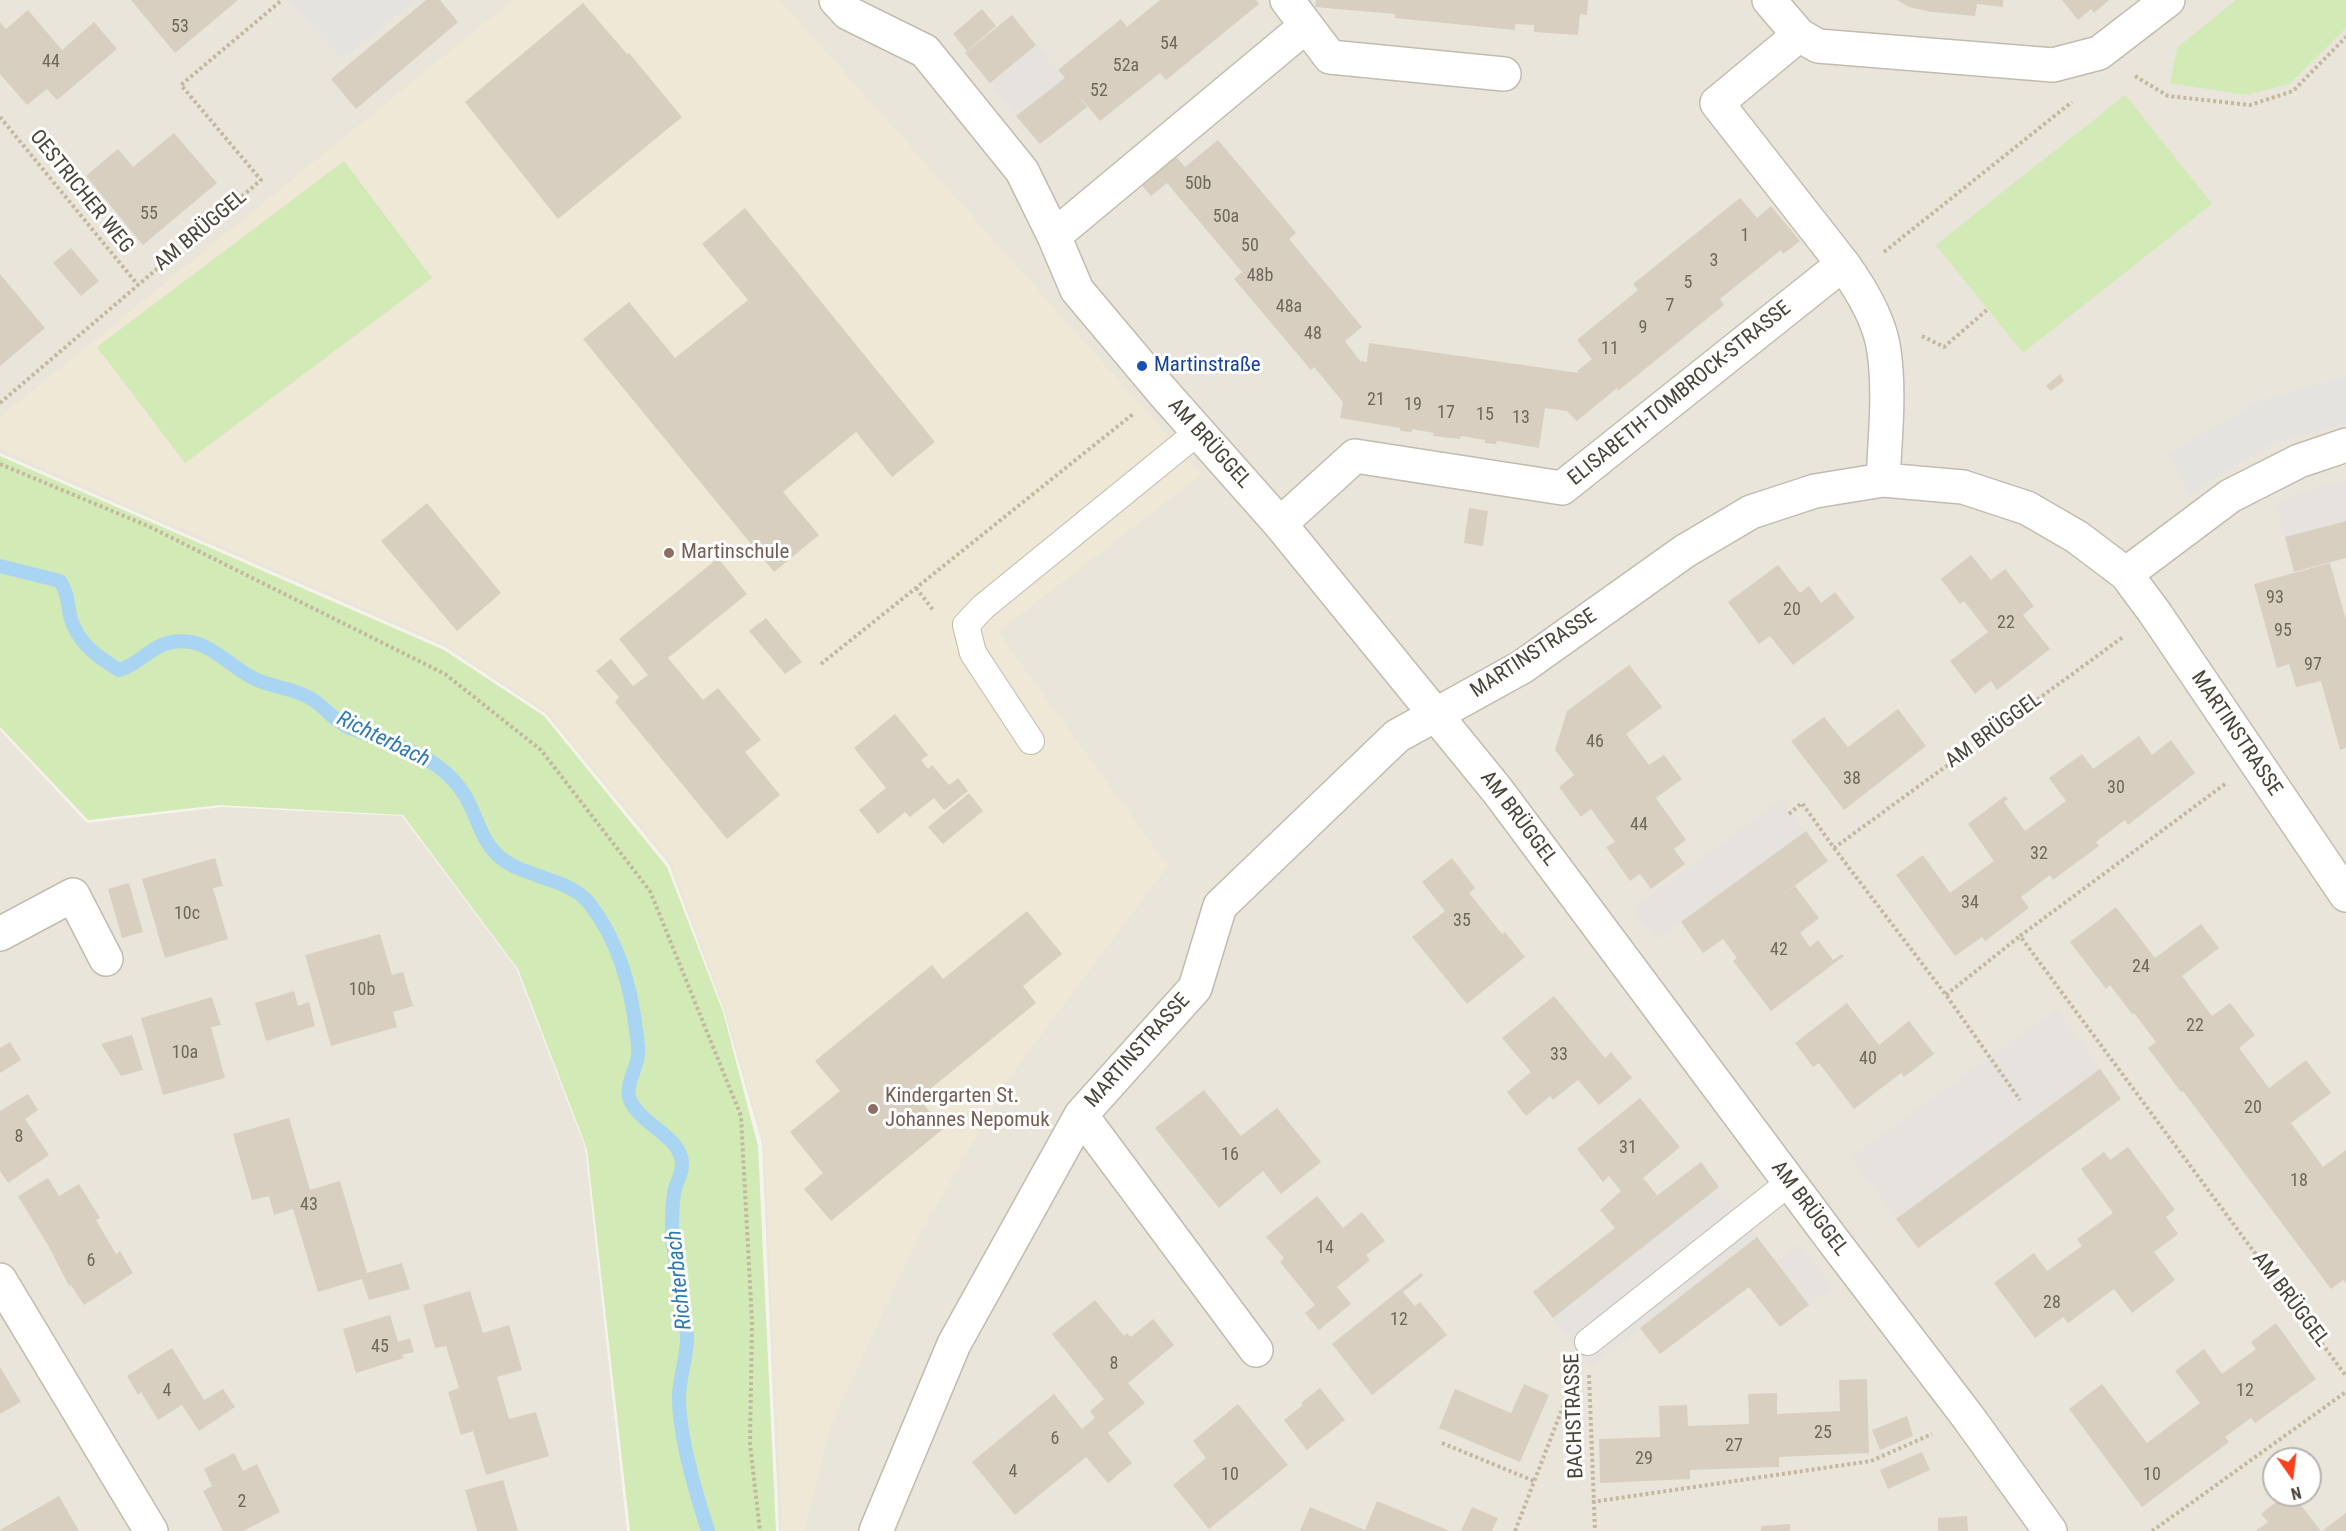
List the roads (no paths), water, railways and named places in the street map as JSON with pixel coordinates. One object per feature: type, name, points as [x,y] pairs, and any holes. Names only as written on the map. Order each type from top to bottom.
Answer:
[{"type":"street","name":"AM BRÜGGEL","points":[[836,0],[848,13],[925,51],[1022,171],[1077,290],[1162,391],[1281,524],[1497,790],[1968,1418],[2050,1531]]},
{"type":"street","points":[[1287,0],[1330,57],[1504,74]]},
{"type":"street","points":[[1769,0],[1799,35],[1818,46],[2053,65],[2099,53],[2168,0]]},
{"type":"street","points":[[1054,236],[1306,26]]},
{"type":"street","points":[[1799,35],[1717,103],[1848,270],[1872,312],[1884,349],[1886,395],[1883,480]]},
{"type":"street","name":"ELISABETH-TOMBROCK-STRASSE","points":[[1281,524],[1355,456],[1562,488],[1848,270]]},
{"type":"street","points":[[2126,574],[2230,496],[2299,460],[2346,445]]},
{"type":"street","name":"MARTINSTRASSE","points":[[876,1531],[954,1344],[1081,1115],[1195,988],[1220,906],[1397,736],[1522,667],[1685,551],[1751,512],[1815,491],[1883,480],[1964,488],[2027,508],[2077,537],[2126,574],[2155,613],[2346,895]]},
{"type":"street","points":[[0,934],[73,895],[106,959]]},
{"type":"street","name":"MARTINSTRASSE","points":[[1081,1115],[1256,1350]]},
{"type":"street","points":[[0,1280],[151,1531]]},
{"type":"lane","points":[[1030,741],[973,653],[966,625],[983,607],[1198,432]]},
{"type":"lane","points":[[1588,1342],[1790,1182]]},
{"type":"waterway","name":"Richterbach","points":[[0,566],[60,581],[66,593],[72,621],[82,641],[93,652],[119,670],[165,644],[185,641],[197,643],[217,653],[255,679],[308,697],[348,727],[427,759],[453,780],[464,794],[494,852],[511,865],[570,888],[589,903],[615,947],[634,1013],[638,1052],[629,1086],[629,1097],[640,1114],[671,1141],[682,1162],[673,1198],[672,1226],[687,1336],[679,1389],[680,1413],[689,1465],[708,1531]]},
{"type":"place","name":"Martinstraße","points":[[1142,366]]},
{"type":"place","name":"Martinschule","points":[[669,553]]},
{"type":"place","name":"Kindergarten St. Johannes Nepomuk","points":[[873,1109]]}]
